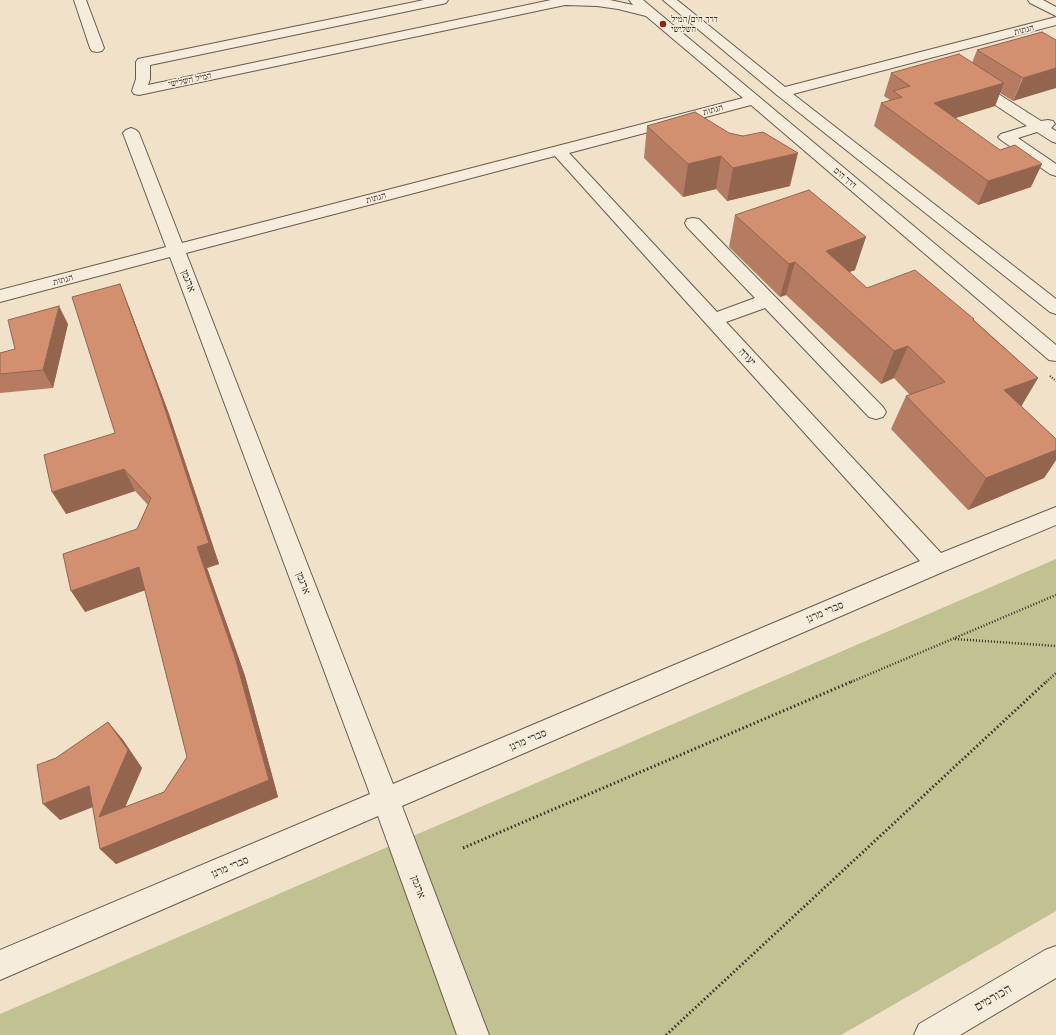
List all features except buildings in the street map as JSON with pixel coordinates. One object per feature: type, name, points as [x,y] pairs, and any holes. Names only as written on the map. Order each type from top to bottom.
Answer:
[{"type":"street","points":[[80,0],[97,48]]},
{"type":"street","name":"המיל השלישי","points":[[442,0],[143,62],[143,79],[139,91],[567,0]]},
{"type":"street","points":[[567,0],[618,5],[651,14]]},
{"type":"street","name":"דרך הים","points":[[634,0],[1056,356]]},
{"type":"street","points":[[669,0],[683,5],[782,92],[1056,308]]},
{"type":"street","points":[[1034,0],[1056,12]]},
{"type":"street","name":"הגתות","points":[[782,92],[1056,21]]},
{"type":"street","points":[[928,54],[941,63]]},
{"type":"street","points":[[961,76],[1056,138]]},
{"type":"street","name":"הגתות","points":[[0,296],[753,100]]},
{"type":"street","points":[[1056,122],[1006,137],[1056,171]]},
{"type":"street","name":"ארגמן","points":[[131,133],[386,800],[473,1035]]},
{"type":"street","name":"יערה","points":[[558,150],[937,564]]},
{"type":"street","points":[[693,223],[876,412]]},
{"type":"street","points":[[713,320],[768,300]]},
{"type":"street","name":"סברי מרנן","points":[[0,965],[937,564],[1056,516]]},
{"type":"street","name":"הכורמים","points":[[930,1035],[1056,961]]},
{"type":"path","points":[[463,848],[1056,595]]},
{"type":"path","points":[[955,638],[1056,646]]},
{"type":"path","points":[[666,1035],[1056,673]]},
{"type":"green space","points":[[1056,559],[1056,911],[841,1035],[0,1035],[0,1014]]},
{"type":"place","name":"דרך הים/המיל השלישי","points":[[663,24]]}]
